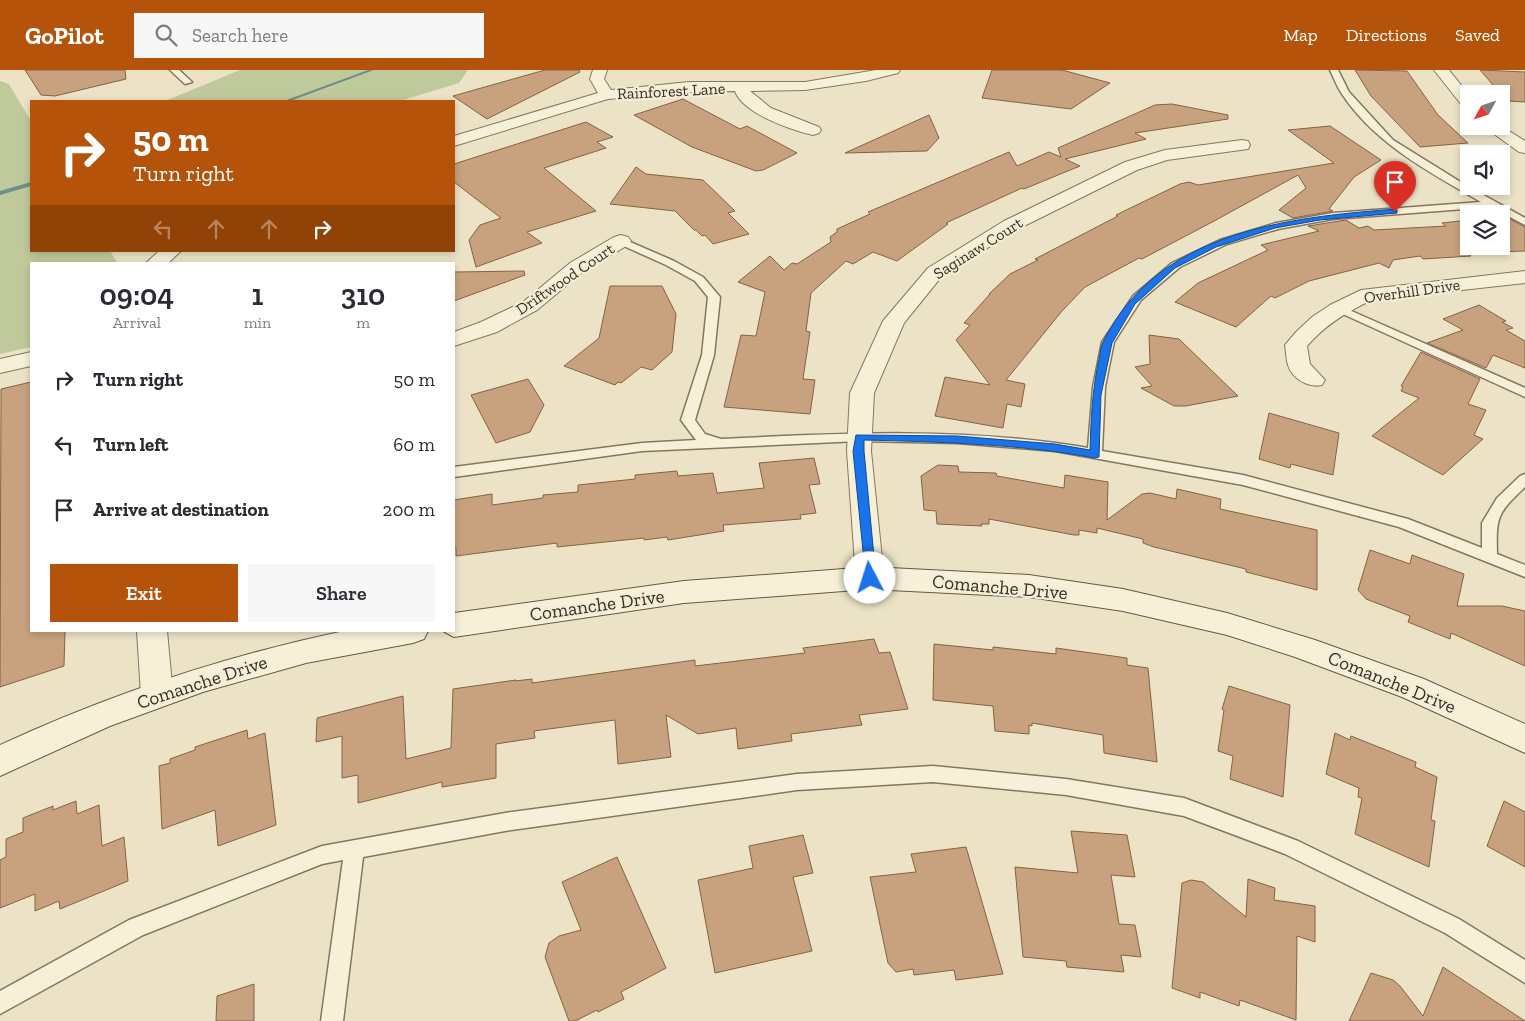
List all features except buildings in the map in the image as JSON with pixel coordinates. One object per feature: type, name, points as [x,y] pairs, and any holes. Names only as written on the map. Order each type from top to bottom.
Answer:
[{"type":"street","points":[[600,70],[597,79],[607,95]]},
{"type":"street","name":"Rainforest Lane","points":[[455,141],[607,95],[689,87],[805,86],[866,77],[893,70]]},
{"type":"street","points":[[1441,70],[1460,94]]},
{"type":"street","points":[[745,87],[742,92],[752,104],[775,116],[813,130]]},
{"type":"street","points":[[1505,135],[1525,148]]},
{"type":"street","name":"Saginaw Court","points":[[870,578],[858,451],[862,393],[894,320],[935,272],[1011,225],[1131,166],[1165,155],[1242,145]]},
{"type":"street","name":"Driftwood Court","points":[[455,339],[489,327],[530,306],[577,267],[621,241]]},
{"type":"street","points":[[157,262],[170,252]]},
{"type":"street","points":[[1515,278],[1525,296]]},
{"type":"street","name":"Overhill Drive","points":[[1314,380],[1299,366],[1296,345],[1316,323],[1338,308],[1368,294],[1515,278]]},
{"type":"street","points":[[0,366],[30,359]]},
{"type":"street","name":"Comanche Drive","points":[[455,625],[684,592],[870,578],[1029,586],[1123,600],[1227,624],[1304,648],[1413,688],[1525,739]]},
{"type":"street","points":[[152,632],[157,695]]},
{"type":"street","name":"Comanche Drive","points":[[0,761],[29,747],[157,695],[223,673],[293,654],[407,632]]},
{"type":"lane","points":[[174,70],[188,82]]},
{"type":"lane","points":[[1334,70],[1345,94],[1390,142],[1464,188],[1525,222]]},
{"type":"lane","points":[[1095,454],[1096,395],[1107,343],[1132,303],[1172,267],[1213,245],[1274,226],[1320,217],[1493,204]]},
{"type":"lane","points":[[621,241],[670,263],[699,279],[714,297],[708,355],[688,420],[700,437],[722,443]]},
{"type":"lane","points":[[1338,308],[1525,393]]},
{"type":"lane","points":[[455,472],[642,447],[859,437],[957,439],[1055,447],[1243,480],[1403,523],[1525,571]]},
{"type":"lane","points":[[1490,557],[1489,524],[1502,501],[1525,479]]},
{"type":"lane","points":[[0,1003],[136,927],[322,855],[505,822],[797,782],[932,774],[1066,787],[1184,808],[1291,848],[1452,926],[1525,972]]},
{"type":"lane","points":[[332,1021],[354,849]]},
{"type":"green space","points":[[240,70],[468,70],[459,83],[403,100],[167,100]]},
{"type":"green space","points":[[0,81],[9,84],[30,119],[30,252],[111,252],[117,262],[30,262],[30,347],[0,354]]},
{"type":"waterway","points":[[289,100],[372,70]]},
{"type":"waterway","points":[[0,193],[30,184]]},
{"type":"route","points":[[870,578],[858,451],[859,437],[957,439],[1055,447],[1095,454],[1096,395],[1107,343],[1132,303],[1172,267],[1213,245],[1274,226],[1320,217],[1395,212]]}]
